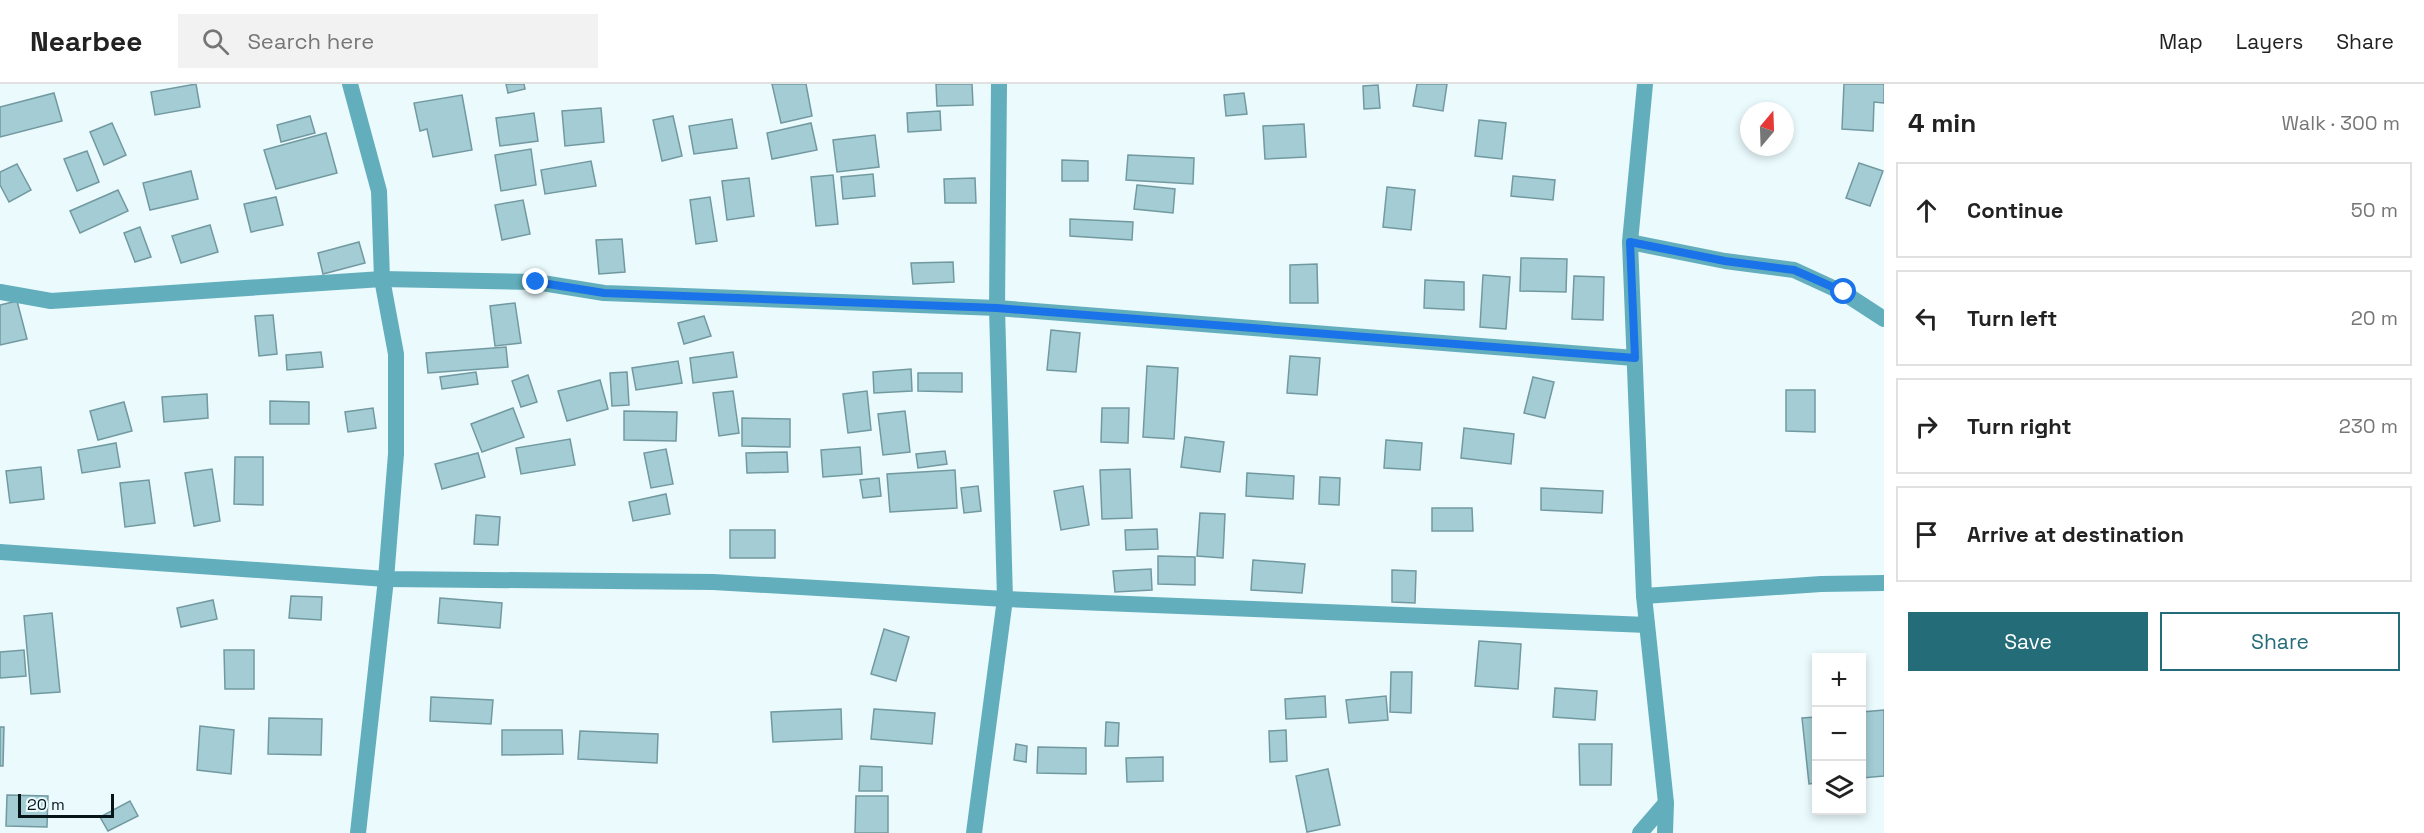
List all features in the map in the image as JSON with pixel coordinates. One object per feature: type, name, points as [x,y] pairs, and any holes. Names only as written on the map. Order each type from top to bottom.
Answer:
[{"type":"street","points":[[350,84],[379,191],[382,279],[396,354],[396,454],[386,579],[358,833]]},
{"type":"street","points":[[974,833],[1005,599],[997,308],[999,84]]},
{"type":"street","points":[[1645,84],[1630,242],[1644,596],[1666,803],[1665,833]]},
{"type":"street","points":[[1630,242],[1725,261],[1794,270],[1844,292],[1884,319]]},
{"type":"street","points":[[0,292],[51,301],[382,279],[536,282],[604,293],[997,308],[1635,358]]},
{"type":"street","points":[[0,552],[386,579],[713,582],[1005,599],[1647,625]]},
{"type":"street","points":[[1644,596],[1821,584],[1884,583]]},
{"type":"street","points":[[1640,833],[1666,803]]},
{"type":"building","points":[[196,84],[200,107],[155,115],[151,92]]},
{"type":"building","points":[[506,84],[524,84],[525,89],[508,93]]},
{"type":"building","points":[[772,84],[806,84],[812,116],[781,123]]},
{"type":"building","points":[[936,84],[972,84],[973,105],[937,106]]},
{"type":"building","points":[[1417,84],[1447,84],[1443,111],[1413,106]]},
{"type":"building","points":[[1844,84],[1884,84],[1884,103],[1874,102],[1873,131],[1842,129]]},
{"type":"building","points":[[1378,85],[1380,108],[1364,109],[1363,86]]},
{"type":"building","points":[[54,93],[62,121],[0,137],[0,107]]},
{"type":"building","points":[[1244,93],[1247,114],[1226,116],[1224,95]]},
{"type":"building","points":[[462,95],[472,150],[433,157],[427,129],[420,131],[414,103]]},
{"type":"building","points":[[601,108],[604,142],[565,146],[562,111]]},
{"type":"building","points":[[940,111],[941,130],[908,132],[907,113]]},
{"type":"building","points":[[534,113],[538,141],[500,146],[496,118]]},
{"type":"building","points":[[310,116],[315,133],[281,142],[277,125]]},
{"type":"building","points":[[673,116],[682,156],[662,161],[653,120]]},
{"type":"building","points":[[732,119],[737,148],[694,154],[689,126]]},
{"type":"building","points":[[1479,120],[1506,123],[1502,159],[1475,156]]},
{"type":"building","points":[[112,123],[126,155],[104,165],[90,132]]},
{"type":"building","points":[[811,123],[817,150],[772,159],[767,133]]},
{"type":"building","points":[[1304,124],[1306,157],[1265,159],[1263,126]]},
{"type":"building","points":[[326,133],[337,173],[276,189],[264,150]]},
{"type":"building","points":[[875,135],[879,167],[837,172],[833,140]]},
{"type":"building","points":[[531,149],[536,185],[501,191],[495,155]]},
{"type":"building","points":[[87,151],[99,182],[77,191],[64,159]]},
{"type":"building","points":[[1128,155],[1194,158],[1193,184],[1126,180]]},
{"type":"building","points":[[1062,160],[1088,161],[1088,181],[1062,181]]},
{"type":"building","points":[[591,161],[596,186],[545,194],[541,170]]},
{"type":"building","points":[[1859,163],[1883,171],[1870,206],[1846,198]]},
{"type":"building","points":[[17,164],[31,190],[9,202],[0,185],[0,172]]},
{"type":"building","points":[[191,171],[198,199],[150,210],[143,183]]},
{"type":"building","points":[[873,174],[875,196],[843,199],[841,177]]},
{"type":"building","points":[[833,175],[838,224],[816,226],[811,177]]},
{"type":"building","points":[[1513,176],[1555,180],[1553,200],[1511,196]]},
{"type":"building","points":[[749,178],[754,216],[727,220],[722,181]]},
{"type":"building","points":[[975,178],[976,203],[945,203],[944,179]]},
{"type":"building","points":[[1137,185],[1175,189],[1173,213],[1134,209]]},
{"type":"building","points":[[1387,187],[1415,190],[1411,230],[1383,227]]},
{"type":"building","points":[[118,190],[128,211],[80,233],[70,211]]},
{"type":"building","points":[[276,197],[283,225],[251,232],[244,204]]},
{"type":"building","points":[[710,197],[717,241],[696,244],[690,200]]},
{"type":"building","points":[[523,200],[530,234],[502,240],[495,205]]},
{"type":"building","points":[[1070,219],[1133,222],[1132,240],[1070,236]]},
{"type":"building","points":[[210,225],[218,252],[181,263],[172,236]]},
{"type":"building","points":[[140,227],[151,257],[135,262],[124,233]]},
{"type":"building","points":[[622,239],[625,272],[599,274],[596,240]]},
{"type":"building","points":[[359,242],[365,263],[323,274],[318,253]]},
{"type":"building","points":[[1521,258],[1567,259],[1566,292],[1520,291]]},
{"type":"building","points":[[953,262],[954,282],[913,284],[911,263]]},
{"type":"building","points":[[1317,264],[1318,303],[1290,303],[1290,265]]},
{"type":"building","points":[[1483,275],[1510,277],[1506,329],[1480,327]]},
{"type":"building","points":[[1574,276],[1604,277],[1603,320],[1572,319]]},
{"type":"building","points":[[1425,280],[1464,282],[1464,310],[1424,308]]},
{"type":"building","points":[[17,301],[27,339],[0,345],[0,305]]},
{"type":"building","points":[[515,303],[521,343],[495,346],[490,306]]},
{"type":"building","points":[[273,315],[277,354],[259,356],[255,316]]},
{"type":"building","points":[[704,316],[711,336],[684,344],[678,323]]},
{"type":"building","points":[[1051,330],[1080,333],[1076,372],[1047,370]]},
{"type":"building","points":[[506,347],[508,367],[428,373],[426,353]]},
{"type":"building","points":[[321,352],[323,367],[287,370],[286,355]]},
{"type":"building","points":[[733,352],[737,377],[693,383],[690,358]]},
{"type":"building","points":[[1290,356],[1320,358],[1317,395],[1287,393]]},
{"type":"building","points":[[678,361],[682,383],[636,390],[632,368]]},
{"type":"building","points":[[1147,366],[1178,368],[1174,439],[1143,437]]},
{"type":"building","points":[[911,369],[912,391],[874,393],[873,372]]},
{"type":"building","points":[[476,372],[478,384],[442,389],[440,377]]},
{"type":"building","points":[[627,372],[629,405],[612,406],[610,373]]},
{"type":"building","points":[[918,373],[962,373],[962,392],[918,391]]},
{"type":"building","points":[[528,375],[537,402],[521,407],[512,381]]},
{"type":"building","points":[[1533,377],[1554,382],[1545,418],[1524,413]]},
{"type":"building","points":[[600,380],[608,409],[567,421],[558,391]]},
{"type":"building","points":[[1786,390],[1815,390],[1815,432],[1786,431]]},
{"type":"building","points":[[733,391],[739,433],[719,436],[713,393]]},
{"type":"building","points":[[867,391],[871,430],[848,433],[843,394]]},
{"type":"building","points":[[207,394],[208,418],[164,422],[162,397]]},
{"type":"building","points":[[270,401],[309,402],[309,424],[270,424]]},
{"type":"building","points":[[124,402],[132,431],[98,440],[90,411]]},
{"type":"building","points":[[373,408],[376,428],[348,432],[345,412]]},
{"type":"building","points":[[513,408],[524,437],[482,452],[471,424]]},
{"type":"building","points":[[1102,408],[1129,408],[1128,443],[1101,442]]},
{"type":"building","points":[[624,411],[677,412],[676,441],[624,440]]},
{"type":"building","points":[[905,411],[910,452],[883,455],[878,414]]},
{"type":"building","points":[[742,418],[790,419],[790,447],[742,446]]},
{"type":"building","points":[[1464,428],[1514,434],[1511,464],[1461,458]]},
{"type":"building","points":[[1185,437],[1224,442],[1220,472],[1181,467]]},
{"type":"building","points":[[570,439],[575,465],[521,474],[516,448]]},
{"type":"building","points":[[1386,440],[1422,443],[1420,470],[1384,468]]},
{"type":"building","points":[[116,443],[120,467],[82,473],[78,450]]},
{"type":"building","points":[[860,447],[862,474],[823,477],[821,450]]},
{"type":"building","points":[[666,449],[673,484],[651,488],[644,453]]},
{"type":"building","points":[[945,451],[947,464],[918,468],[916,454]]},
{"type":"building","points":[[787,452],[788,472],[747,473],[746,453]]},
{"type":"building","points":[[478,453],[485,477],[442,489],[435,464]]},
{"type":"building","points":[[235,457],[263,457],[263,505],[234,504]]},
{"type":"building","points":[[41,467],[44,499],[10,503],[6,471]]},
{"type":"building","points":[[212,469],[220,521],[194,526],[185,473]]},
{"type":"building","points":[[1130,469],[1132,518],[1102,519],[1100,470]]},
{"type":"building","points":[[955,470],[957,508],[890,512],[887,474]]},
{"type":"building","points":[[1247,473],[1294,476],[1293,499],[1246,496]]},
{"type":"building","points":[[1320,477],[1340,478],[1339,505],[1319,504]]},
{"type":"building","points":[[879,478],[881,496],[863,498],[860,480]]},
{"type":"building","points":[[149,480],[155,523],[125,527],[120,483]]},
{"type":"building","points":[[978,486],[981,511],[964,513],[961,488]]},
{"type":"building","points":[[1083,486],[1089,525],[1061,530],[1054,491]]},
{"type":"building","points":[[1541,488],[1603,491],[1602,513],[1541,510]]},
{"type":"building","points":[[666,494],[670,514],[633,521],[629,502]]},
{"type":"building","points":[[1432,508],[1472,508],[1473,531],[1432,531]]},
{"type":"building","points":[[1200,513],[1225,514],[1223,558],[1197,556]]},
{"type":"building","points":[[476,515],[500,517],[498,545],[474,544]]},
{"type":"building","points":[[1157,529],[1158,549],[1126,550],[1125,530]]},
{"type":"building","points":[[730,530],[775,530],[775,558],[730,558]]},
{"type":"building","points":[[1158,556],[1195,557],[1195,585],[1158,584]]},
{"type":"building","points":[[1253,560],[1305,564],[1302,593],[1251,590]]},
{"type":"building","points":[[1151,569],[1152,590],[1115,592],[1113,571]]},
{"type":"building","points":[[1392,570],[1416,571],[1415,603],[1392,602]]},
{"type":"building","points":[[291,596],[322,597],[321,620],[289,618]]},
{"type":"building","points":[[440,598],[502,603],[500,628],[438,623]]},
{"type":"building","points":[[213,600],[217,619],[181,627],[177,608]]},
{"type":"building","points":[[52,613],[60,692],[31,694],[24,616]]},
{"type":"building","points":[[884,629],[909,637],[896,681],[871,674]]},
{"type":"building","points":[[1479,641],[1521,644],[1518,689],[1475,686]]},
{"type":"building","points":[[24,650],[26,676],[0,678],[0,652]]},
{"type":"building","points":[[224,650],[254,650],[254,689],[225,689]]},
{"type":"building","points":[[1391,672],[1412,672],[1411,713],[1390,712]]},
{"type":"building","points":[[1555,688],[1597,691],[1595,720],[1553,717]]},
{"type":"building","points":[[1325,696],[1326,717],[1286,719],[1285,699]]},
{"type":"building","points":[[1386,696],[1388,720],[1349,723],[1346,700]]},
{"type":"building","points":[[431,697],[493,700],[491,724],[430,721]]},
{"type":"building","points":[[841,709],[842,739],[773,742],[771,712]]},
{"type":"building","points":[[874,709],[935,713],[932,744],[871,739]]},
{"type":"building","points":[[1884,710],[1884,776],[1866,778],[1866,712]]},
{"type":"building","points":[[1812,717],[1812,784],[1809,784],[1802,718]]},
{"type":"building","points":[[269,718],[322,719],[321,755],[268,754]]},
{"type":"building","points":[[1106,722],[1119,723],[1118,746],[1105,746]]},
{"type":"building","points":[[200,726],[234,730],[231,774],[197,770]]},
{"type":"building","points":[[0,727],[4,727],[3,766],[0,766]]},
{"type":"building","points":[[502,730],[562,730],[563,754],[502,755]]},
{"type":"building","points":[[1286,730],[1287,761],[1270,762],[1269,731]]},
{"type":"building","points":[[580,731],[658,734],[657,763],[578,759]]},
{"type":"building","points":[[1016,744],[1027,746],[1026,762],[1014,760]]},
{"type":"building","points":[[1579,744],[1612,744],[1611,785],[1580,785]]},
{"type":"building","points":[[1038,747],[1086,748],[1086,774],[1037,773]]},
{"type":"building","points":[[1163,757],[1163,781],[1127,782],[1126,758]]},
{"type":"building","points":[[860,766],[882,767],[882,791],[859,791]]},
{"type":"building","points":[[1328,769],[1340,825],[1307,832],[1296,776]]},
{"type":"building","points":[[7,795],[48,796],[47,827],[6,826]]},
{"type":"building","points":[[856,796],[888,796],[888,833],[855,833]]},
{"type":"building","points":[[130,801],[138,816],[108,831],[100,817]]},
{"type":"route","points":[[536,282],[604,293],[997,308],[1635,358],[1630,242],[1725,261],[1794,270],[1844,292]]}]
